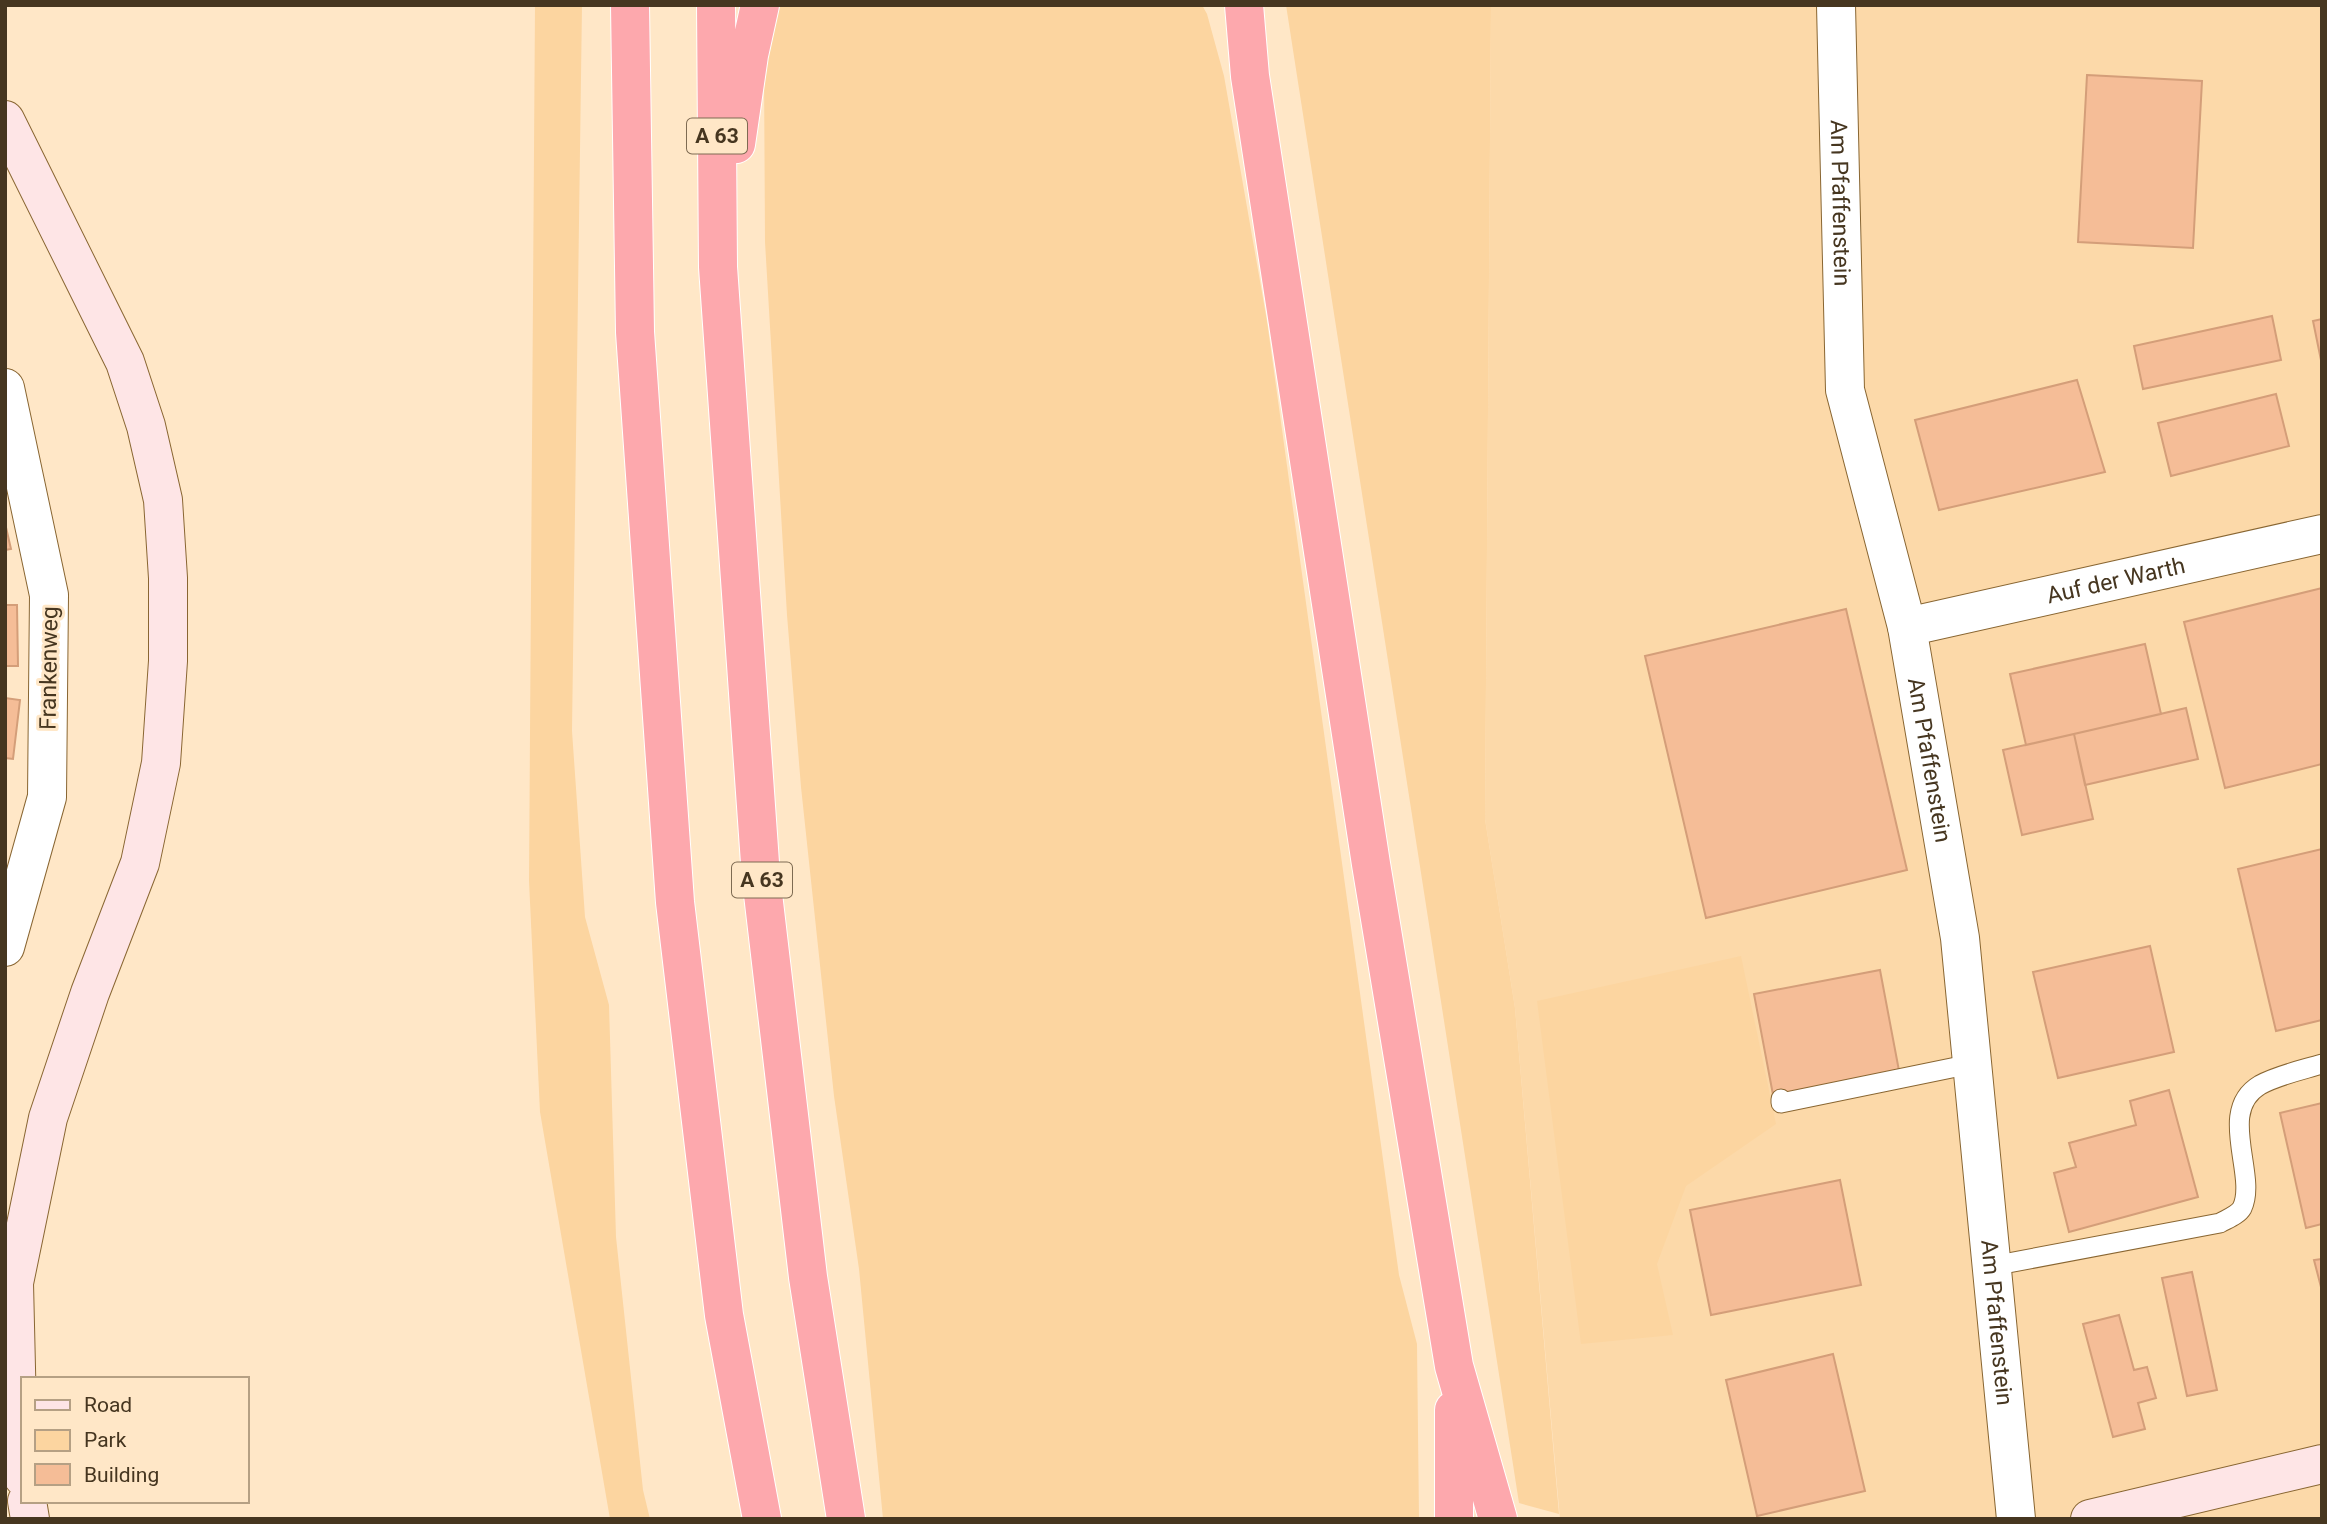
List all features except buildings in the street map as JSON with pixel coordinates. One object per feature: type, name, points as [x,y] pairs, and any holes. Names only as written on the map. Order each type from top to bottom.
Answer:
[{"type":"highway","points":[[630,5],[635,332],[675,902],[724,1315],[762,1519]]},
{"type":"highway","name":"A 63","points":[[716,5],[718,267],[761,877],[807,1277],[846,1519]]},
{"type":"highway","points":[[718,267],[748,55],[760,5]]},
{"type":"highway","points":[[1219,5],[1250,76]]},
{"type":"highway","points":[[1244,5],[1250,76],[1371,864],[1454,1366],[1499,1519]]},
{"type":"highway","points":[[1454,1366],[1454,1519]]},
{"type":"main road","points":[[5,121],[125,362],[146,426],[163,500],[168,578],[168,661],[161,763],[141,863],[90,993],[48,1118],[14,1283],[18,1452],[21,1467]]},
{"type":"main road","points":[[2090,1519],[2322,1464]]},
{"type":"street","name":"Am Pfaffenstein","points":[[1836,5],[1845,390],[1908,627],[1960,938],[2016,1519]]},
{"type":"street","name":"Frankenweg","points":[[5,388],[49,595],[47,797],[5,947]]},
{"type":"street","name":"Auf der Warth","points":[[1908,627],[2322,534]]},
{"type":"lane","points":[[1992,1266],[2194,1228],[2233,1217],[2242,1208],[2244,1193],[2240,1117],[2244,1101],[2259,1085],[2322,1063]]},
{"type":"lane","points":[[1781,1099],[1781,1103],[1971,1064]]},
{"type":"shaded area","points":[[1491,5],[2322,5],[2322,1519],[1560,1519],[1515,1008],[1485,819]]},
{"type":"green space","points":[[535,5],[582,5],[572,731],[585,917],[609,1005],[616,1237],[643,1490],[650,1519],[610,1519],[540,1112],[529,881]]},
{"type":"green space","points":[[776,5],[1202,5],[1207,14],[1224,76],[1267,321],[1399,1275],[1417,1344],[1419,1519],[883,1519],[859,1269],[834,1096],[801,787],[787,615],[765,242],[764,69]]},
{"type":"green space","points":[[1286,5],[1491,5],[1485,819],[1515,1008],[1559,1514],[1519,1503]]},
{"type":"green space","points":[[1741,956],[1776,1124],[1686,1186],[1657,1264],[1673,1335],[1581,1344],[1537,1001]]}]
